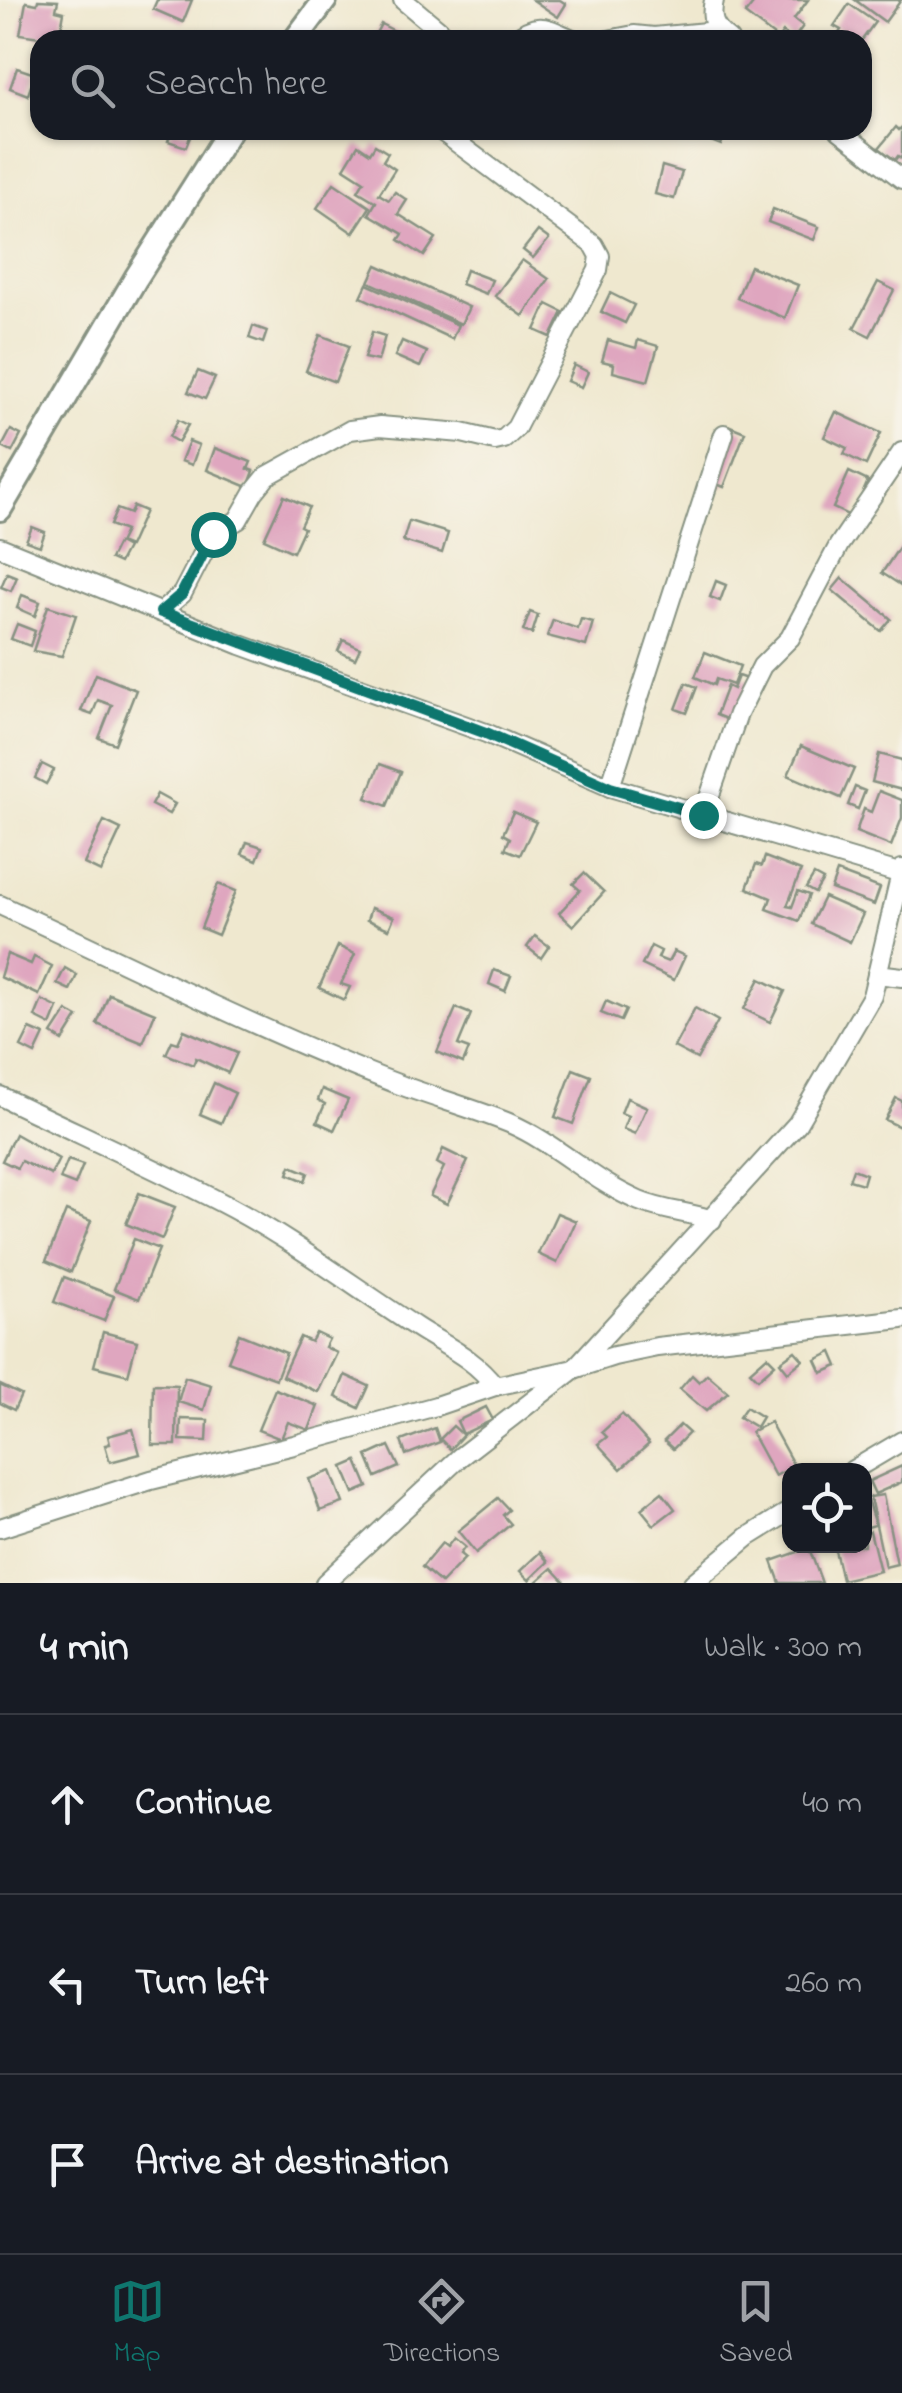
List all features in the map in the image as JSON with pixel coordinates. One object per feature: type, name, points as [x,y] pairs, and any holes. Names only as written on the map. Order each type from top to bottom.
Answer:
[{"type":"main road","points":[[305,30],[325,0]]},
{"type":"main road","points":[[0,509],[136,278],[224,140]]},
{"type":"street","points":[[403,0],[438,30]]},
{"type":"street","points":[[714,0],[710,17],[719,30]]},
{"type":"street","points":[[526,30],[540,26],[550,30]]},
{"type":"street","points":[[161,612],[182,594],[213,534],[238,520],[267,476],[350,430],[380,426],[495,440],[504,439],[516,428],[598,270],[600,256],[594,245],[453,140]]},
{"type":"street","points":[[852,140],[902,180]]},
{"type":"street","points":[[610,788],[724,434]]},
{"type":"street","points":[[703,815],[738,714],[762,666],[790,638],[839,545],[902,452]]},
{"type":"street","points":[[0,547],[161,612],[486,733],[610,788],[901,872],[872,996],[797,1124],[574,1369],[460,1456],[324,1583]]},
{"type":"street","points":[[0,905],[271,1030],[532,1134],[581,1169],[637,1200],[712,1220]]},
{"type":"street","points":[[877,974],[902,977]]},
{"type":"street","points":[[0,1096],[240,1214],[340,1273],[460,1352],[480,1366],[495,1386]]},
{"type":"street","points":[[0,1528],[151,1480],[312,1440],[614,1356],[657,1347],[902,1319]]},
{"type":"street","points":[[865,1463],[902,1441]]},
{"type":"street","points":[[695,1582],[748,1537],[782,1516]]},
{"type":"building","points":[[38,0],[58,1],[56,10],[64,12],[61,30],[30,30],[30,36],[20,34],[26,2],[37,4]]},
{"type":"building","points":[[157,0],[192,0],[183,22],[153,9]]},
{"type":"building","points":[[533,0],[560,0],[566,4],[558,17]]},
{"type":"building","points":[[756,0],[808,0],[794,19],[803,26],[800,30],[766,30],[745,14]]},
{"type":"building","points":[[855,0],[901,0],[885,22]]},
{"type":"building","points":[[849,4],[875,22],[869,30],[841,30],[834,26]]},
{"type":"building","points":[[17,68],[30,72],[28,95],[10,88]]},
{"type":"building","points":[[896,127],[902,127],[902,159],[898,156],[895,160],[879,148]]},
{"type":"building","points":[[168,140],[189,140],[186,147]]},
{"type":"building","points":[[358,145],[370,153],[375,145],[388,153],[383,161],[395,169],[379,194],[389,200],[395,192],[407,200],[398,214],[436,238],[424,256],[399,240],[403,234],[369,214],[376,202],[358,191],[364,181],[344,168]]},
{"type":"building","points":[[662,166],[682,172],[674,199],[655,194]]},
{"type":"building","points":[[334,183],[370,207],[353,233],[317,208]]},
{"type":"building","points":[[773,209],[819,227],[814,240],[768,222]]},
{"type":"building","points":[[538,231],[549,239],[533,258],[523,250]]},
{"type":"building","points":[[522,260],[549,279],[523,316],[495,296]]},
{"type":"building","points":[[377,265],[469,307],[461,324],[369,282]]},
{"type":"building","points":[[750,266],[798,285],[785,318],[737,298]]},
{"type":"building","points":[[466,270],[492,280],[486,294],[461,284]]},
{"type":"building","points":[[878,282],[894,290],[870,336],[854,328]]},
{"type":"building","points":[[367,284],[458,325],[452,339],[361,297]]},
{"type":"building","points":[[610,293],[634,305],[625,323],[601,312]]},
{"type":"building","points":[[547,304],[563,312],[551,337],[535,330]]},
{"type":"building","points":[[253,326],[267,331],[263,343],[249,338]]},
{"type":"building","points":[[372,332],[385,336],[378,361],[364,358]]},
{"type":"building","points":[[320,335],[349,346],[335,382],[306,371]]},
{"type":"building","points":[[608,340],[636,348],[638,340],[658,346],[648,381],[613,372],[614,364],[602,361]]},
{"type":"building","points":[[402,341],[427,352],[420,367],[395,356]]},
{"type":"building","points":[[574,365],[588,372],[581,387],[567,381]]},
{"type":"building","points":[[198,371],[215,378],[205,399],[188,392]]},
{"type":"building","points":[[836,412],[881,433],[866,465],[844,454],[847,448],[824,437]]},
{"type":"building","points":[[178,420],[188,425],[178,442],[169,437]]},
{"type":"building","points":[[730,426],[745,432],[724,487],[709,481]]},
{"type":"building","points":[[11,430],[21,435],[12,452],[2,447]]},
{"type":"building","points":[[189,441],[199,445],[192,465],[181,461]]},
{"type":"building","points":[[215,448],[251,462],[248,469],[254,471],[248,487],[207,470]]},
{"type":"building","points":[[849,472],[868,481],[852,517],[833,508]]},
{"type":"building","points":[[284,496],[309,507],[293,552],[264,539]]},
{"type":"building","points":[[133,506],[145,511],[129,547],[119,543],[125,531],[110,525],[117,509],[130,514]]},
{"type":"building","points":[[409,521],[448,533],[442,553],[403,541]]},
{"type":"building","points":[[32,527],[45,532],[40,546],[26,541]]},
{"type":"building","points":[[118,543],[127,548],[119,563],[110,559]]},
{"type":"building","points":[[902,543],[902,586],[882,573]]},
{"type":"building","points":[[7,573],[17,577],[11,591],[1,587]]},
{"type":"building","points":[[842,578],[891,619],[881,631],[832,590]]},
{"type":"building","points":[[716,581],[726,585],[720,601],[710,597]]},
{"type":"building","points":[[22,595],[40,602],[35,616],[17,608]]},
{"type":"building","points":[[48,606],[76,615],[62,656],[33,651]]},
{"type":"building","points":[[530,612],[538,615],[532,634],[523,631]]},
{"type":"building","points":[[581,619],[593,622],[586,646],[547,636],[553,620],[578,629]]},
{"type":"building","points":[[17,624],[35,631],[30,646],[11,639]]},
{"type":"building","points":[[343,640],[360,648],[355,659],[338,651]]},
{"type":"building","points":[[705,652],[740,666],[733,685],[716,679],[714,685],[695,677]]},
{"type":"building","points":[[96,674],[136,690],[115,744],[99,738],[112,705],[98,700],[92,715],[81,711]]},
{"type":"building","points":[[738,676],[752,681],[736,723],[716,715],[727,686],[733,689]]},
{"type":"building","points":[[686,683],[697,687],[687,713],[676,709]]},
{"type":"building","points":[[801,746],[854,769],[841,798],[788,775]]},
{"type":"building","points":[[879,754],[902,760],[902,790],[872,782]]},
{"type":"building","points":[[42,764],[54,770],[46,784],[35,778]]},
{"type":"building","points":[[380,764],[401,772],[387,806],[366,798]]},
{"type":"building","points":[[855,787],[865,791],[858,809],[848,805]]},
{"type":"building","points":[[879,791],[902,800],[902,818],[891,846],[856,832],[864,809],[871,812]]},
{"type":"building","points":[[157,794],[175,804],[169,814],[151,805]]},
{"type":"building","points":[[513,812],[536,822],[520,855],[505,849],[510,838],[503,834]]},
{"type":"building","points":[[104,821],[121,829],[101,872],[84,864]]},
{"type":"building","points":[[247,842],[262,847],[257,860],[242,854]]},
{"type":"building","points":[[765,857],[801,871],[787,906],[792,907],[798,891],[809,895],[799,921],[767,909],[771,898],[747,888],[756,864],[762,866]]},
{"type":"building","points":[[837,872],[880,888],[874,905],[831,889]]},
{"type":"building","points":[[584,873],[604,892],[573,926],[559,913],[580,890],[573,884]]},
{"type":"building","points":[[814,875],[823,880],[815,893],[806,888]]},
{"type":"building","points":[[218,884],[236,891],[218,935],[201,928]]},
{"type":"building","points":[[824,897],[863,914],[850,942],[811,924]]},
{"type":"building","points":[[371,908],[394,917],[389,929],[367,920]]},
{"type":"building","points":[[535,936],[549,946],[541,958],[527,947]]},
{"type":"building","points":[[338,946],[355,954],[341,984],[350,987],[344,1000],[319,988]]},
{"type":"building","points":[[651,946],[661,951],[658,958],[668,962],[674,951],[685,956],[674,980],[642,965]]},
{"type":"building","points":[[7,954],[31,964],[34,957],[52,966],[39,995],[0,977]]},
{"type":"building","points":[[65,968],[77,975],[70,990],[57,984]]},
{"type":"building","points":[[494,970],[511,976],[505,991],[489,984]]},
{"type":"building","points":[[760,979],[785,991],[770,1022],[744,1009]]},
{"type":"building","points":[[109,994],[155,1013],[143,1043],[97,1024]]},
{"type":"building","points":[[42,1000],[58,1008],[51,1025],[35,1017]]},
{"type":"building","points":[[606,1001],[626,1010],[621,1021],[601,1013]]},
{"type":"building","points":[[456,1008],[471,1014],[458,1045],[469,1049],[463,1063],[437,1052]]},
{"type":"building","points":[[695,1008],[718,1021],[697,1059],[674,1047]]},
{"type":"building","points":[[67,1011],[78,1017],[63,1041],[52,1034]]},
{"type":"building","points":[[30,1029],[44,1035],[35,1054],[21,1047]]},
{"type":"building","points":[[184,1030],[237,1053],[228,1073],[196,1058],[193,1065],[166,1054]]},
{"type":"building","points":[[573,1069],[591,1076],[573,1124],[555,1117]]},
{"type":"building","points":[[214,1083],[235,1093],[221,1123],[200,1114]]},
{"type":"building","points":[[322,1089],[348,1100],[334,1130],[317,1122],[325,1104],[318,1100]]},
{"type":"building","points":[[627,1098],[647,1107],[635,1134],[623,1129],[628,1116],[621,1113]]},
{"type":"building","points":[[896,1098],[902,1101],[902,1128],[885,1120]]},
{"type":"building","points":[[15,1134],[59,1159],[51,1175],[21,1161],[17,1168],[2,1161]]},
{"type":"building","points":[[443,1149],[468,1161],[447,1204],[430,1196],[444,1167],[437,1163]]},
{"type":"building","points":[[68,1160],[83,1165],[75,1185],[60,1179]]},
{"type":"building","points":[[291,1166],[308,1173],[305,1181],[288,1174]]},
{"type":"building","points":[[853,1169],[866,1174],[863,1184],[849,1180]]},
{"type":"building","points":[[139,1193],[175,1207],[162,1239],[126,1224]]},
{"type":"building","points":[[66,1211],[91,1221],[71,1272],[46,1261]]},
{"type":"building","points":[[557,1213],[576,1221],[557,1263],[538,1254]]},
{"type":"building","points":[[134,1239],[159,1249],[139,1299],[114,1289]]},
{"type":"building","points":[[64,1277],[114,1296],[104,1321],[54,1302]]},
{"type":"building","points":[[103,1332],[137,1341],[128,1375],[94,1366]]},
{"type":"building","points":[[316,1333],[329,1339],[325,1347],[337,1353],[318,1392],[282,1376],[300,1337],[311,1342]]},
{"type":"building","points":[[239,1334],[286,1353],[276,1379],[228,1361]]},
{"type":"building","points":[[795,1351],[803,1360],[788,1372],[780,1362]]},
{"type":"building","points":[[832,1352],[838,1366],[822,1373],[816,1360]]},
{"type":"building","points":[[767,1356],[775,1364],[758,1379],[750,1371]]},
{"type":"building","points":[[707,1374],[728,1392],[706,1411],[680,1389],[692,1375],[699,1382]]},
{"type":"building","points":[[345,1375],[369,1386],[359,1408],[336,1397]]},
{"type":"building","points":[[185,1377],[211,1385],[204,1410],[178,1402]]},
{"type":"building","points":[[153,1384],[177,1385],[176,1445],[152,1445]]},
{"type":"building","points":[[0,1385],[21,1395],[14,1410],[0,1403]]},
{"type":"building","points":[[275,1389],[318,1406],[309,1430],[288,1422],[281,1439],[258,1430]]},
{"type":"building","points":[[486,1407],[493,1420],[463,1434],[457,1421]]},
{"type":"building","points":[[746,1407],[762,1417],[756,1427],[739,1417]]},
{"type":"building","points":[[622,1414],[649,1444],[621,1469],[598,1444],[607,1437],[602,1432]]},
{"type":"building","points":[[181,1419],[208,1420],[207,1441],[180,1440]]},
{"type":"building","points":[[770,1422],[792,1463],[782,1463],[782,1472],[775,1476],[751,1432]]},
{"type":"building","points":[[680,1425],[689,1433],[673,1449],[664,1441]]},
{"type":"building","points":[[453,1426],[463,1435],[450,1449],[440,1439]]},
{"type":"building","points":[[435,1428],[440,1442],[406,1455],[401,1441]]},
{"type":"building","points":[[133,1429],[140,1454],[110,1462],[105,1445],[110,1444],[108,1436]]},
{"type":"building","points":[[389,1446],[399,1467],[376,1477],[367,1456]]},
{"type":"building","points":[[357,1461],[368,1487],[354,1493],[343,1467]]},
{"type":"building","points":[[902,1466],[902,1482],[875,1494],[872,1480]]},
{"type":"building","points":[[331,1471],[343,1503],[320,1511],[309,1479]]},
{"type":"building","points":[[662,1492],[675,1509],[654,1525],[641,1509]]},
{"type":"building","points":[[883,1495],[897,1564],[885,1567],[872,1497]]},
{"type":"building","points":[[498,1498],[509,1510],[503,1515],[511,1524],[476,1553],[458,1531]]},
{"type":"building","points":[[454,1538],[465,1547],[460,1554],[465,1558],[441,1583],[422,1567],[442,1543],[447,1547]]},
{"type":"building","points":[[872,1539],[880,1571],[842,1580],[836,1553],[872,1553]]},
{"type":"building","points":[[540,1552],[548,1562],[529,1580],[520,1571]]},
{"type":"building","points":[[795,1553],[811,1553],[822,1583],[780,1583],[772,1561]]},
{"type":"building","points":[[552,1568],[566,1583],[535,1583]]},
{"type":"route","points":[[213,534],[182,594],[161,612],[486,733],[610,788],[703,815]]}]
